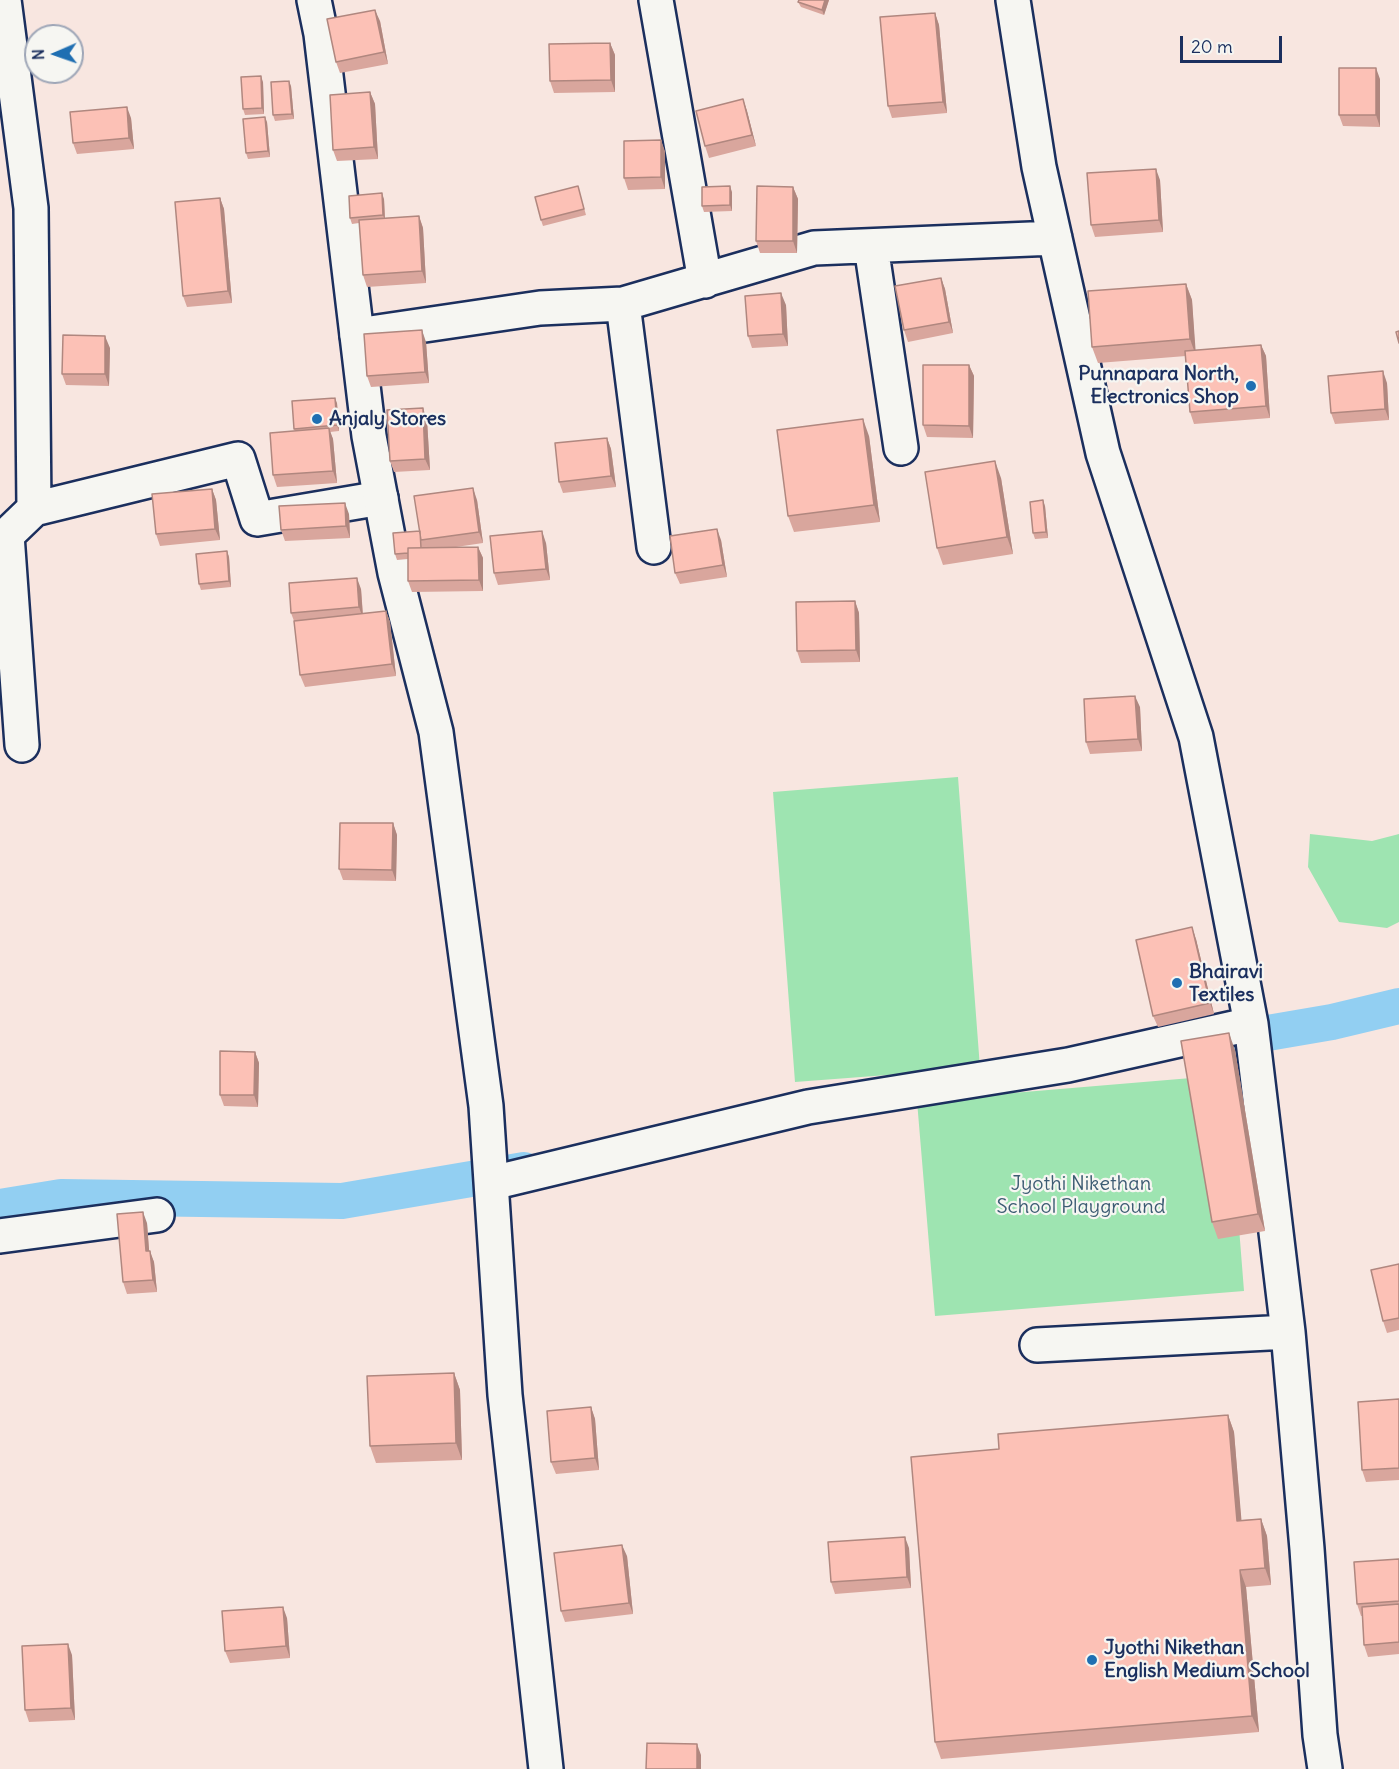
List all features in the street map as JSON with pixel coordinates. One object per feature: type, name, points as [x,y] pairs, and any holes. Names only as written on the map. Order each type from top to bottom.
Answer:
[{"type":"street","points":[[4,0],[31,208],[34,509]]},
{"type":"street","points":[[314,0],[321,34],[369,436],[395,573],[436,732],[486,1106],[505,1395],[546,1769]]},
{"type":"street","points":[[656,0],[705,281]]},
{"type":"street","points":[[1013,0],[1039,168],[1103,453],[1196,737],[1252,1036],[1288,1332],[1320,1735],[1325,1769]]},
{"type":"street","points":[[357,335],[540,308],[623,304],[814,248],[1055,238]]},
{"type":"street","points":[[871,246],[901,448]]},
{"type":"street","points":[[623,304],[654,548]]},
{"type":"street","points":[[22,745],[7,536],[34,509],[238,459],[257,519],[381,498]]},
{"type":"street","points":[[491,1175],[808,1107],[1252,1036]]},
{"type":"street","points":[[0,1236],[157,1215]]},
{"type":"street","points":[[1037,1345],[1288,1332]]},
{"type":"green space","points":[[958,777],[980,1068],[795,1082],[773,792]]},
{"type":"green space","points":[[1310,834],[1372,841],[1399,834],[1399,922],[1387,928],[1339,922],[1308,867]]},
{"type":"green space","name":"Jyothi Nikethan School Playground","points":[[1227,1075],[1244,1291],[935,1316],[917,1101]]},
{"type":"building","points":[[799,0],[825,0],[822,10],[798,2]]},
{"type":"building","points":[[375,10],[384,52],[336,62],[327,19]]},
{"type":"building","points":[[935,13],[943,102],[888,106],[880,17]]},
{"type":"building","points":[[610,43],[611,80],[550,81],[549,44]]},
{"type":"building","points":[[1339,68],[1376,68],[1376,115],[1339,115]]},
{"type":"building","points":[[261,76],[262,108],[243,109],[241,77]]},
{"type":"building","points":[[289,81],[292,114],[273,115],[271,82]]},
{"type":"building","points":[[370,92],[374,147],[333,150],[330,95]]},
{"type":"building","points":[[743,99],[752,135],[705,146],[696,111]]},
{"type":"building","points":[[127,107],[129,138],[73,143],[70,112]]},
{"type":"building","points":[[265,117],[268,151],[246,153],[243,119]]},
{"type":"building","points":[[661,140],[661,177],[624,178],[624,141]]},
{"type":"building","points":[[1156,169],[1159,220],[1091,225],[1087,173]]},
{"type":"building","points":[[578,186],[584,209],[541,220],[535,197]]},
{"type":"building","points":[[730,186],[730,205],[702,206],[702,187]]},
{"type":"building","points":[[757,186],[793,187],[793,241],[756,241]]},
{"type":"building","points":[[382,193],[383,215],[350,218],[349,196]]},
{"type":"building","points":[[220,198],[228,291],[183,296],[175,202]]},
{"type":"building","points":[[419,216],[422,271],[363,275],[359,220]]},
{"type":"building","points":[[941,278],[949,322],[904,330],[895,286]]},
{"type":"building","points":[[1186,284],[1190,339],[1092,347],[1088,291]]},
{"type":"building","points":[[781,293],[783,334],[748,336],[745,296]]},
{"type":"building","points":[[422,330],[425,372],[367,376],[364,334]]},
{"type":"building","points":[[63,335],[105,336],[105,374],[62,374]]},
{"type":"building","points":[[1261,345],[1266,406],[1190,412],[1185,351]]},
{"type":"building","points":[[923,365],[969,365],[969,426],[923,425]]},
{"type":"building","points":[[1383,371],[1385,409],[1331,413],[1328,376]]},
{"type":"building","name":"Anjaly Stores","points":[[335,398],[337,425],[294,429],[292,401]]},
{"type":"building","points":[[423,408],[425,459],[390,461],[387,410]]},
{"type":"building","points":[[863,419],[874,505],[788,516],[777,430]]},
{"type":"building","points":[[329,428],[333,471],[273,475],[270,433]]},
{"type":"building","points":[[607,438],[611,476],[559,482],[555,443]]},
{"type":"building","points":[[995,461],[1007,537],[937,548],[925,472]]},
{"type":"building","points":[[473,488],[479,532],[421,540],[414,496]]},
{"type":"building","points":[[212,489],[215,529],[156,534],[152,494]]},
{"type":"building","points":[[1043,500],[1046,532],[1033,533],[1030,502]]},
{"type":"building","points":[[345,503],[346,526],[281,530],[279,506]]},
{"type":"building","points":[[717,529],[723,565],[675,573],[670,536]]},
{"type":"building","points":[[420,531],[421,548],[408,548],[408,553],[395,554],[393,533]]},
{"type":"building","points":[[542,531],[546,569],[494,573],[490,536]]},
{"type":"building","points":[[478,547],[479,580],[408,581],[408,548]]},
{"type":"building","points":[[227,551],[229,581],[199,584],[196,554]]},
{"type":"building","points":[[357,578],[359,607],[291,613],[289,583]]},
{"type":"building","points":[[855,601],[856,650],[797,651],[796,602]]},
{"type":"building","points":[[386,611],[392,664],[300,675],[294,621]]},
{"type":"building","points":[[1135,696],[1138,739],[1086,742],[1084,699]]},
{"type":"building","points":[[340,823],[393,823],[392,870],[339,869]]},
{"type":"building","name":"Bhairavi Textiles","points":[[1192,927],[1210,1003],[1153,1016],[1136,940]]},
{"type":"building","points":[[1229,1033],[1258,1214],[1212,1222],[1181,1041]]},
{"type":"building","points":[[220,1051],[255,1052],[254,1095],[220,1095]]},
{"type":"building","points":[[143,1212],[146,1251],[150,1251],[153,1280],[123,1282],[117,1214]]},
{"type":"building","points":[[1399,1264],[1399,1318],[1383,1321],[1371,1270]]},
{"type":"building","points":[[454,1373],[456,1443],[370,1446],[367,1376]]},
{"type":"building","points":[[1399,1399],[1399,1468],[1362,1470],[1358,1402]]},
{"type":"building","points":[[591,1407],[595,1458],[551,1462],[547,1411]]},
{"type":"building","name":"Jyothi Nikethan English Medium School","points":[[1228,1415],[1237,1521],[1261,1519],[1265,1568],[1240,1570],[1252,1716],[935,1742],[911,1457],[999,1449],[998,1434]]},
{"type":"building","points":[[905,1537],[907,1577],[831,1582],[828,1542]]},
{"type":"building","points":[[622,1545],[629,1603],[561,1611],[554,1553]]},
{"type":"building","points":[[1399,1559],[1399,1601],[1357,1604],[1354,1562]]},
{"type":"building","points":[[1399,1604],[1399,1642],[1364,1645],[1362,1607]]},
{"type":"building","points":[[283,1607],[286,1646],[225,1651],[222,1611]]},
{"type":"building","points":[[68,1644],[71,1708],[25,1710],[22,1646]]},
{"type":"building","points":[[647,1743],[697,1744],[697,1769],[646,1769]]},
{"type":"waterway","points":[[1221,1041],[1332,1022],[1399,1006]]},
{"type":"waterway","points":[[0,1207],[61,1197],[342,1201],[524,1170]]},
{"type":"place","name":"Punnapara North, Electronics Shop","points":[[1251,386]]},
{"type":"place","name":"Anjaly Stores","points":[[317,419]]},
{"type":"place","name":"Bhairavi Textiles","points":[[1177,983]]},
{"type":"place","name":"Jyothi Nikethan English Medium School","points":[[1092,1660]]}]
